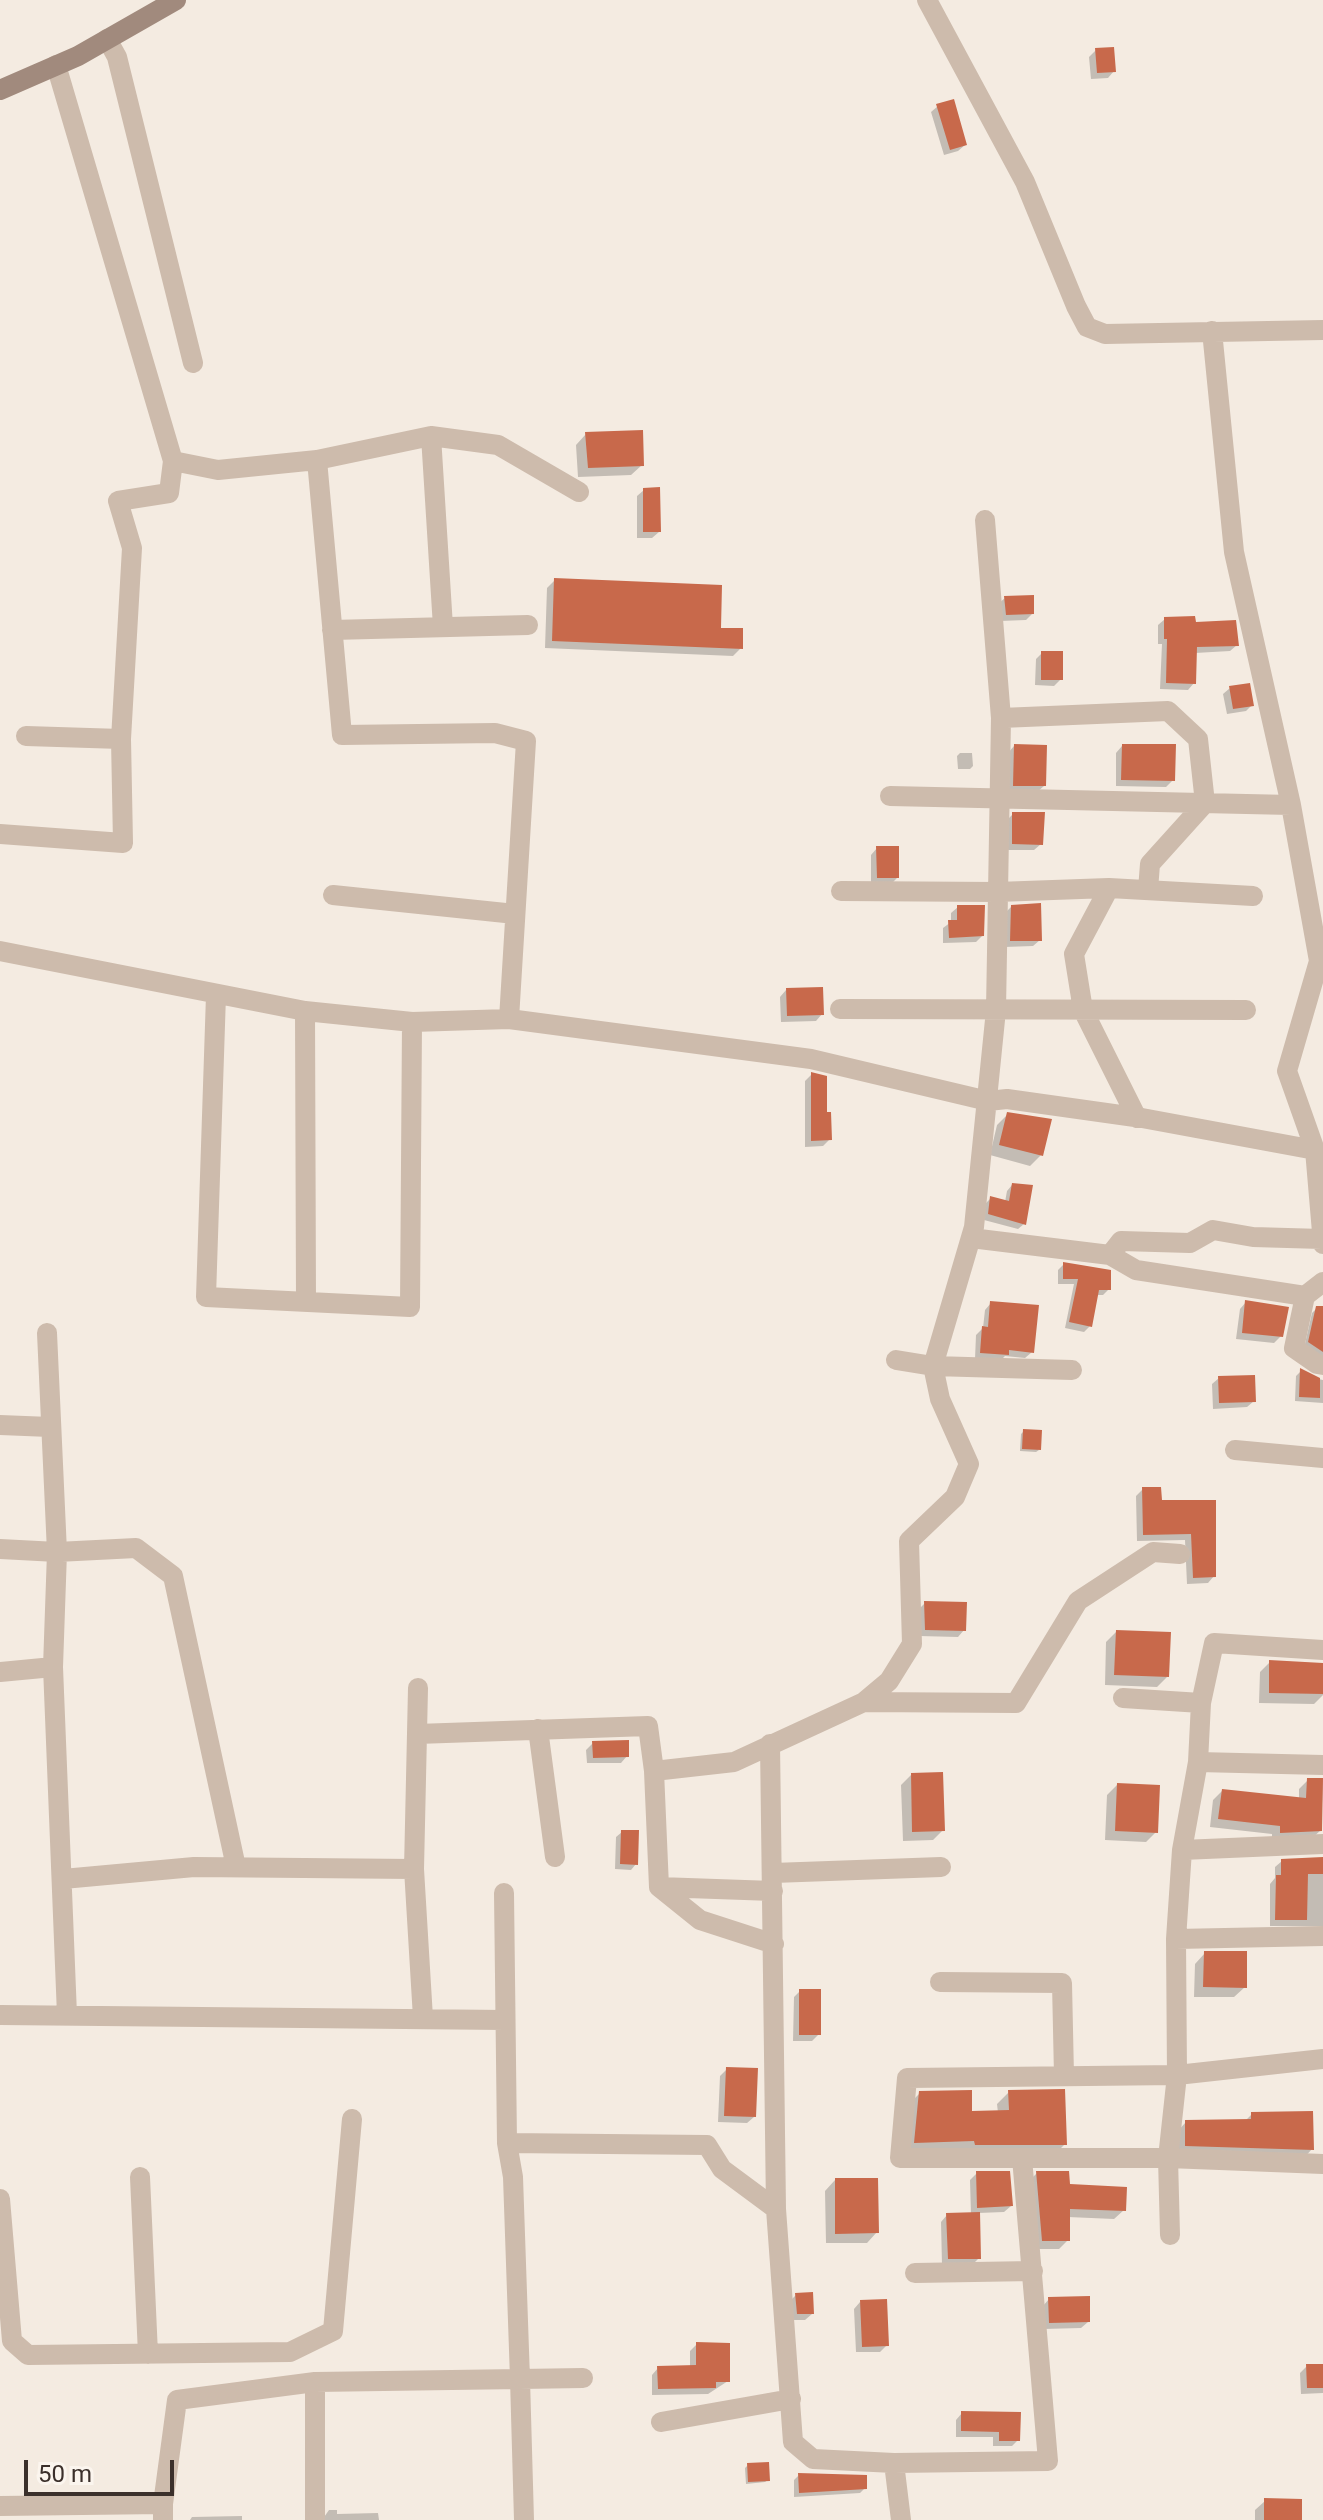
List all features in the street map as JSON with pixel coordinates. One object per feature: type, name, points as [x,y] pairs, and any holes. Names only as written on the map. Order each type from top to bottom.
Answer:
[{"type":"main road","points":[[0,90],[107,39],[176,0]]},
{"type":"street","points":[[927,0],[1025,182],[1087,327],[1105,334],[1323,330]]},
{"type":"street","points":[[107,39],[117,57],[193,363]]},
{"type":"street","points":[[0,834],[123,843],[121,739],[132,548],[118,501],[169,493],[173,461],[56,65]]},
{"type":"street","points":[[1110,1255],[1121,1241],[1190,1243],[1213,1230],[1253,1237],[1323,1242],[1315,1150],[1287,1071],[1321,961],[1291,805],[1234,552],[1212,331]]},
{"type":"street","points":[[173,461],[218,470],[317,460],[431,436],[498,445],[579,492]]},
{"type":"street","points":[[431,436],[443,627]]},
{"type":"street","points":[[317,460],[342,735],[495,733],[526,741],[509,1019]]},
{"type":"street","points":[[654,1771],[734,1762],[864,1702],[889,1681],[912,1644],[909,1541],[955,1497],[969,1464],[940,1399],[933,1366],[971,1238],[996,1010],[1001,718],[985,520]]},
{"type":"street","points":[[332,630],[528,625]]},
{"type":"street","points":[[1001,718],[1168,711],[1198,739],[1205,803],[1150,864],[1148,890]]},
{"type":"street","points":[[26,736],[121,739]]},
{"type":"street","points":[[890,796],[1291,805]]},
{"type":"street","points":[[1109,888],[1074,954],[1083,1010],[1137,1118]]},
{"type":"street","points":[[841,891],[997,892],[1109,888],[1253,896]]},
{"type":"street","points":[[333,895],[515,914]]},
{"type":"street","points":[[0,951],[305,1011],[412,1022],[509,1019],[811,1059],[988,1101],[1007,1099],[1137,1118],[1315,1150]]},
{"type":"street","points":[[216,995],[206,1297],[410,1307],[412,1022]]},
{"type":"street","points":[[840,1009],[1246,1010]]},
{"type":"street","points":[[305,1011],[306,1302]]},
{"type":"street","points":[[971,1238],[1110,1255],[1136,1270],[1305,1296]]},
{"type":"street","points":[[1323,1282],[1305,1296],[1294,1348],[1323,1365]]},
{"type":"street","points":[[47,1333],[57,1552],[53,1667],[67,2015]]},
{"type":"street","points":[[896,1360],[933,1366],[1072,1370]]},
{"type":"street","points":[[0,1425],[50,1427]]},
{"type":"street","points":[[1235,1450],[1323,1458]]},
{"type":"street","points":[[0,1549],[57,1552],[136,1548],[173,1576],[236,1867]]},
{"type":"street","points":[[864,1702],[1016,1703],[1078,1601],[1153,1552],[1180,1554]]},
{"type":"street","points":[[1170,2235],[1168,2158],[1177,2075],[1176,1939],[1182,1850],[1198,1762],[1201,1703],[1214,1643],[1323,1650]]},
{"type":"street","points":[[0,1672],[53,1667]]},
{"type":"street","points":[[418,1688],[414,1869],[423,2018]]},
{"type":"street","points":[[1123,1698],[1201,1703]]},
{"type":"street","points":[[417,1734],[648,1726],[654,1771],[659,1887],[700,1920],[774,1944]]},
{"type":"street","points":[[538,1729],[555,1857]]},
{"type":"street","points":[[770,1744],[776,2209],[793,2442],[813,2459],[894,2463],[1048,2461],[1022,2158]]},
{"type":"street","points":[[1198,1762],[1323,1765]]},
{"type":"street","points":[[1182,1850],[1323,1844]]},
{"type":"street","points":[[63,1879],[194,1867],[414,1869]]},
{"type":"street","points":[[659,1887],[773,1882],[941,1867]]},
{"type":"street","points":[[504,1893],[507,2143],[513,2177],[524,2520]]},
{"type":"street","points":[[1176,1939],[1323,1936]]},
{"type":"street","points":[[940,1982],[1062,1983],[1064,2076]]},
{"type":"street","points":[[0,2015],[505,2020]]},
{"type":"street","points":[[1323,2059],[1177,2075],[907,2078],[900,2158],[1168,2158],[1323,2164]]},
{"type":"street","points":[[0,2199],[12,2341],[28,2355],[290,2352],[333,2331],[352,2119]]},
{"type":"street","points":[[507,2143],[707,2145],[722,2169],[776,2209]]},
{"type":"street","points":[[140,2177],[148,2354]]},
{"type":"street","points":[[915,2273],[1033,2271]]},
{"type":"street","points":[[289,2385],[290,2352]]},
{"type":"street","points":[[0,2506],[163,2512],[177,2400],[315,2382],[583,2378]]},
{"type":"street","points":[[315,2382],[315,2520]]},
{"type":"street","points":[[661,2422],[791,2399]]},
{"type":"street","points":[[894,2463],[901,2520]]},
{"type":"building","points":[[1114,47],[1116,72],[1097,73],[1095,48]]},
{"type":"building","points":[[954,99],[967,145],[950,150],[936,104]]},
{"type":"building","points":[[643,430],[644,466],[588,468],[585,432]]},
{"type":"building","points":[[660,487],[661,532],[643,532],[643,488]]},
{"type":"building","points":[[554,578],[722,585],[721,628],[743,628],[743,649],[552,641]]},
{"type":"building","points":[[1034,595],[1034,614],[1006,615],[1004,596]]},
{"type":"building","points":[[1195,616],[1196,622],[1236,620],[1239,646],[1197,647],[1196,684],[1166,683],[1164,617]]},
{"type":"building","points":[[1041,651],[1063,651],[1063,680],[1041,680]]},
{"type":"building","points":[[1250,683],[1254,706],[1233,709],[1229,686]]},
{"type":"building","points":[[1014,744],[1047,745],[1046,786],[1013,786]]},
{"type":"building","points":[[1122,744],[1176,744],[1175,781],[1121,780]]},
{"type":"building","points":[[1012,812],[1045,812],[1043,845],[1012,844]]},
{"type":"building","points":[[876,846],[899,846],[899,878],[877,878]]},
{"type":"building","points":[[1041,903],[1042,941],[1010,941],[1011,905]]},
{"type":"building","points":[[957,905],[985,905],[984,936],[949,938],[948,920],[957,920]]},
{"type":"building","points":[[823,987],[824,1015],[787,1016],[786,988]]},
{"type":"building","points":[[811,1072],[827,1076],[827,1112],[831,1112],[832,1140],[811,1141]]},
{"type":"building","points":[[1007,1112],[1052,1119],[1043,1156],[999,1145]]},
{"type":"building","points":[[1012,1183],[1033,1185],[1026,1225],[988,1214],[990,1196],[1009,1201]]},
{"type":"building","points":[[1063,1262],[1111,1270],[1111,1290],[1099,1290],[1092,1327],[1069,1322],[1078,1279],[1063,1279]]},
{"type":"building","points":[[1245,1300],[1289,1307],[1283,1337],[1242,1333]]},
{"type":"building","points":[[990,1301],[1039,1305],[1034,1353],[1009,1350],[1009,1355],[980,1353],[982,1326],[988,1327]]},
{"type":"building","points":[[1316,1306],[1323,1306],[1323,1352],[1308,1342]]},
{"type":"building","points":[[1300,1368],[1320,1378],[1320,1398],[1299,1397]]},
{"type":"building","points":[[1255,1375],[1256,1402],[1219,1403],[1218,1376]]},
{"type":"building","points":[[1023,1429],[1042,1430],[1041,1450],[1022,1449]]},
{"type":"building","points":[[1142,1487],[1161,1487],[1162,1500],[1216,1500],[1216,1577],[1193,1578],[1191,1534],[1143,1535]]},
{"type":"building","points":[[924,1601],[967,1602],[966,1631],[925,1630]]},
{"type":"building","points":[[1116,1630],[1171,1632],[1169,1677],[1114,1675]]},
{"type":"building","points":[[1269,1660],[1323,1663],[1323,1694],[1269,1693]]},
{"type":"building","points":[[629,1740],[629,1757],[593,1758],[592,1741]]},
{"type":"building","points":[[943,1772],[945,1831],[912,1832],[911,1773]]},
{"type":"building","points":[[1307,1778],[1323,1778],[1322,1831],[1280,1833],[1280,1826],[1218,1819],[1222,1789],[1306,1798]]},
{"type":"building","points":[[1117,1783],[1160,1785],[1158,1833],[1115,1831]]},
{"type":"building","points":[[621,1830],[639,1830],[638,1865],[620,1864]]},
{"type":"building","points":[[1323,1857],[1323,1874],[1308,1874],[1307,1920],[1275,1920],[1276,1875],[1281,1875],[1281,1859]]},
{"type":"building","points":[[1204,1951],[1247,1951],[1247,1988],[1203,1987]]},
{"type":"building","points":[[799,1989],[821,1989],[821,2035],[799,2035]]},
{"type":"building","points":[[726,2067],[758,2068],[756,2117],[724,2116]]},
{"type":"building","points":[[1065,2089],[1067,2145],[975,2145],[974,2141],[914,2143],[919,2091],[972,2090],[972,2111],[1009,2110],[1008,2090]]},
{"type":"building","points":[[1313,2111],[1314,2150],[1185,2146],[1185,2120],[1251,2119],[1251,2112]]},
{"type":"building","points":[[976,2171],[1010,2171],[1013,2206],[977,2208]]},
{"type":"building","points":[[1036,2171],[1069,2171],[1070,2184],[1127,2187],[1126,2211],[1070,2209],[1070,2241],[1042,2241]]},
{"type":"building","points":[[835,2178],[878,2178],[879,2233],[835,2234]]},
{"type":"building","points":[[980,2212],[981,2259],[948,2259],[946,2213]]},
{"type":"building","points":[[813,2292],[814,2314],[797,2314],[795,2293]]},
{"type":"building","points":[[1090,2296],[1090,2322],[1049,2323],[1048,2297]]},
{"type":"building","points":[[887,2299],[889,2346],[862,2347],[860,2300]]},
{"type":"building","points":[[696,2342],[730,2343],[730,2382],[716,2382],[716,2388],[658,2389],[657,2366],[696,2365]]},
{"type":"building","points":[[1306,2364],[1323,2364],[1323,2388],[1307,2388]]},
{"type":"building","points":[[961,2411],[1021,2412],[1020,2441],[999,2441],[999,2432],[961,2431]]},
{"type":"building","points":[[769,2462],[770,2481],[748,2482],[747,2463]]},
{"type":"building","points":[[798,2473],[867,2475],[867,2489],[799,2493]]},
{"type":"building","points":[[1264,2498],[1302,2499],[1302,2520],[1264,2520]]}]
